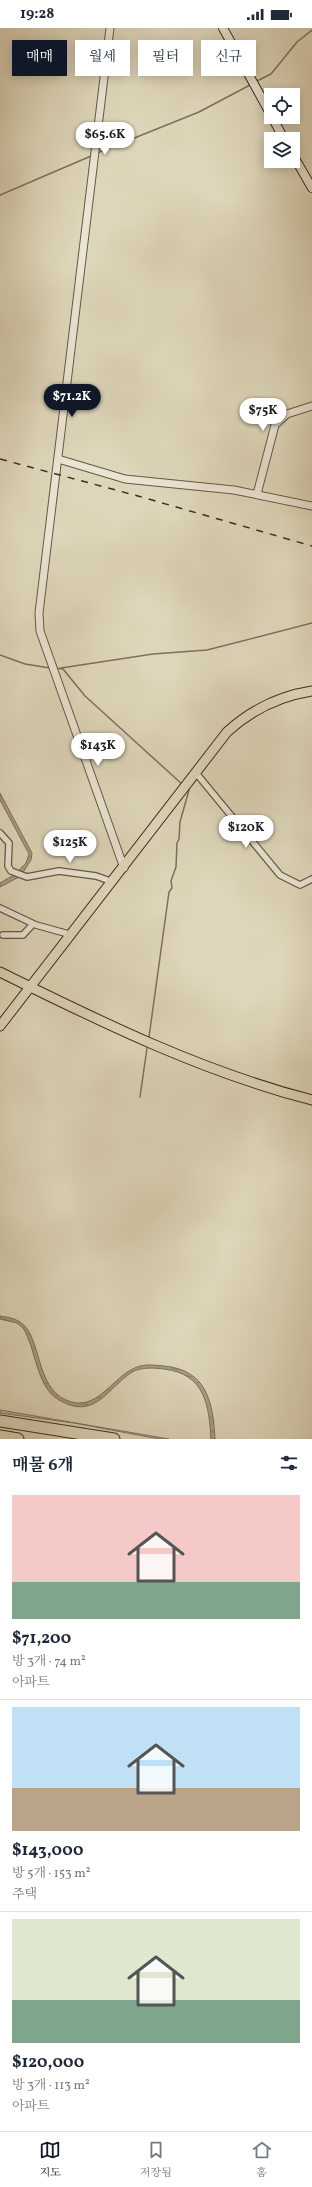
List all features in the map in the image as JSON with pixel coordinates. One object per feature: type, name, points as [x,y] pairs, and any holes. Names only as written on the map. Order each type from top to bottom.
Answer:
[{"type":"highway","points":[[0,1421],[114,1439]]},
{"type":"highway","points":[[0,1436],[18,1439]]},
{"type":"main road","points":[[223,28],[264,103]]},
{"type":"main road","points":[[300,167],[312,188]]},
{"type":"main road","points":[[0,1026],[124,868],[227,732],[238,722],[257,710],[292,694],[312,691]]},
{"type":"main road","points":[[0,972],[202,1066],[264,1087],[312,1100]]},
{"type":"street","points":[[110,28],[94,172],[38,612],[40,631],[124,868]]},
{"type":"street","points":[[257,494],[275,425],[287,414],[312,406]]},
{"type":"street","points":[[58,459],[125,479],[210,487],[257,494],[312,506]]},
{"type":"street","points":[[196,773],[280,875],[300,885],[312,879]]},
{"type":"street","points":[[0,832],[9,843],[8,866],[15,873],[28,877],[59,871],[96,876],[113,882]]},
{"type":"street","points":[[0,908],[33,924],[72,935]]},
{"type":"street","points":[[3,935],[23,935],[33,924]]},
{"type":"shaded area","points":[[0,1410],[169,1439],[159,1439],[74,1423],[0,1413]]},
{"type":"water","points":[[0,793],[32,853],[31,860],[22,874],[17,872],[26,863],[29,854],[0,800]]},
{"type":"water","points":[[14,875],[19,877],[0,887],[0,883]]},
{"type":"water","points":[[0,1316],[18,1321],[27,1329],[32,1338],[49,1384],[56,1393],[66,1400],[77,1403],[87,1402],[104,1392],[128,1372],[140,1366],[164,1366],[178,1369],[190,1374],[199,1381],[205,1390],[212,1413],[215,1439],[211,1439],[209,1414],[202,1393],[196,1384],[188,1377],[178,1372],[153,1368],[134,1371],[125,1377],[101,1399],[83,1407],[72,1406],[59,1400],[51,1394],[41,1377],[31,1346],[23,1328],[17,1323],[0,1319]]},
{"type":"waterway","points":[[255,82],[271,74],[297,42],[312,30]]},
{"type":"waterway","points":[[97,153],[199,112],[250,85]]},
{"type":"waterway","points":[[0,195],[91,156]]},
{"type":"waterway","points":[[61,668],[153,654],[207,650],[312,623]]},
{"type":"waterway","points":[[0,655],[25,664],[50,668]]},
{"type":"waterway","points":[[56,668],[63,669],[85,696],[183,785]]},
{"type":"waterway","points":[[149,1037],[169,892],[172,888],[171,881],[176,867],[180,822],[189,790],[187,788]]},
{"type":"waterway","points":[[140,1097],[147,1048]]},
{"type":"railway","points":[[0,459],[138,496],[312,546]]}]
